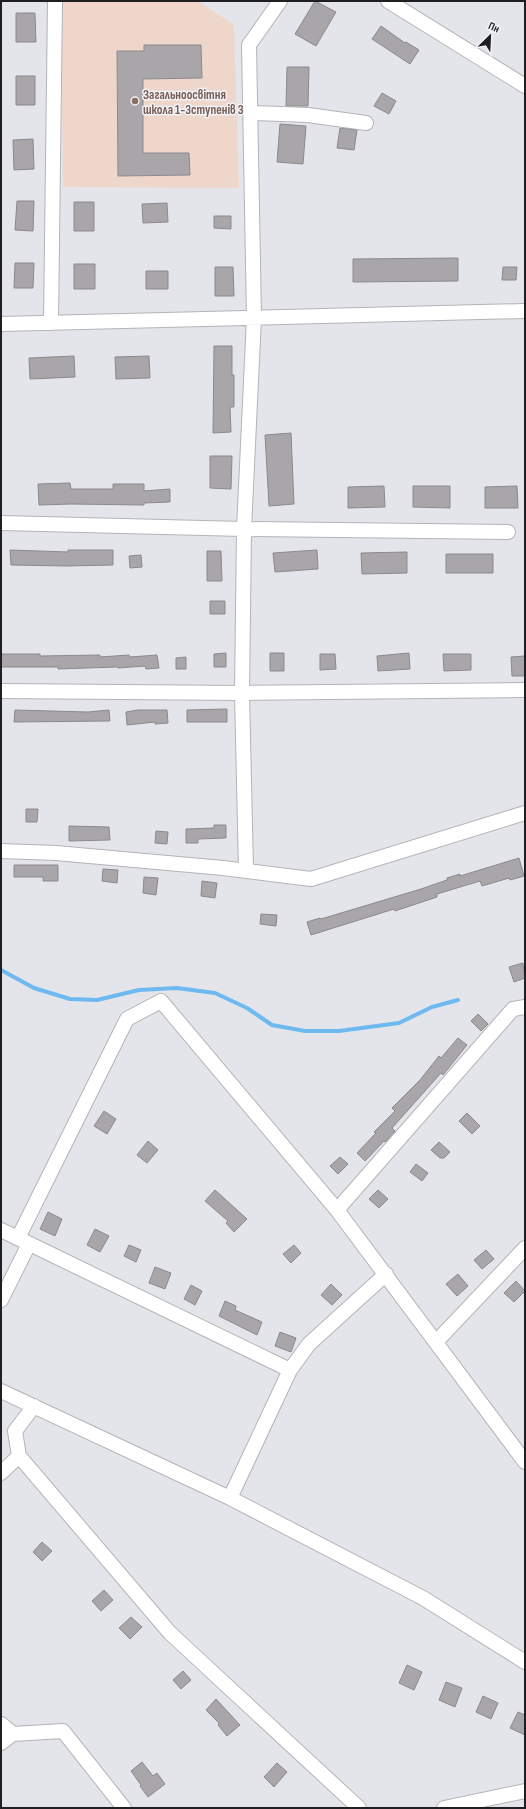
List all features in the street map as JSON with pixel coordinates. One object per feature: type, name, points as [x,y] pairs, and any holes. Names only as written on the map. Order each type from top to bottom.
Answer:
[{"type":"street","points":[[51,323],[55,1]]},
{"type":"street","points":[[246,870],[242,693],[244,529],[254,318],[250,45],[280,1]]},
{"type":"street","points":[[388,1],[525,86]]},
{"type":"street","points":[[251,113],[308,115],[366,123]]},
{"type":"street","points":[[1,324],[525,311]]},
{"type":"street","points":[[1,523],[244,529],[508,532]]},
{"type":"street","points":[[1,691],[242,693],[525,690]]},
{"type":"street","points":[[1,850],[56,853],[246,870],[311,879],[525,813]]},
{"type":"street","points":[[1,1300],[24,1241],[127,1019],[161,1001],[337,1210],[524,1458]]},
{"type":"street","points":[[337,1210],[512,1009],[525,1007]]},
{"type":"street","points":[[1,1230],[290,1370]]},
{"type":"street","points":[[436,1342],[525,1248]]},
{"type":"street","points":[[230,1498],[290,1370],[309,1344],[386,1274]]},
{"type":"street","points":[[1,1391],[230,1498],[423,1598],[525,1662]]},
{"type":"street","points":[[34,1406],[15,1431],[19,1456],[170,1633],[359,1808]]},
{"type":"street","points":[[1,1473],[19,1456]]},
{"type":"street","points":[[1,1724],[13,1734]]},
{"type":"street","points":[[1,1743],[13,1734],[63,1731],[124,1808]]},
{"type":"street","points":[[444,1808],[525,1791]]},
{"type":"shaded area","points":[[198,1],[234,25],[239,188],[63,187],[61,2]]},
{"type":"building","points":[[315,1],[336,12],[316,46],[295,34]]},
{"type":"building","points":[[16,13],[35,13],[36,42],[16,42]]},
{"type":"building","points":[[381,26],[405,43],[406,42],[419,50],[410,64],[372,39]]},
{"type":"building","points":[[144,45],[201,45],[202,78],[143,79],[143,153],[189,153],[190,175],[118,176],[117,51],[144,51]]},
{"type":"building","points":[[287,67],[309,67],[308,106],[286,106]]},
{"type":"building","points":[[16,76],[35,76],[35,105],[16,105]]},
{"type":"building","points":[[382,93],[396,101],[389,114],[374,106]]},
{"type":"building","points":[[280,124],[306,126],[303,164],[277,162]]},
{"type":"building","points":[[340,128],[357,130],[354,150],[337,148]]},
{"type":"building","points":[[33,139],[34,169],[14,170],[13,140]]},
{"type":"building","points":[[17,201],[34,201],[33,231],[15,230]]},
{"type":"building","points":[[74,202],[94,202],[94,231],[74,231]]},
{"type":"building","points":[[167,203],[168,222],[143,223],[142,204]]},
{"type":"building","points":[[214,216],[231,216],[231,229],[214,228]]},
{"type":"building","points":[[458,258],[458,281],[353,282],[353,259]]},
{"type":"building","points":[[15,263],[34,263],[33,288],[14,288]]},
{"type":"building","points":[[74,264],[95,264],[95,289],[74,289]]},
{"type":"building","points":[[215,267],[233,267],[234,296],[215,296]]},
{"type":"building","points":[[503,267],[517,267],[516,280],[502,280]]},
{"type":"building","points":[[146,271],[168,271],[168,289],[146,289]]},
{"type":"building","points":[[214,346],[232,346],[234,407],[230,407],[231,432],[213,433]]},
{"type":"building","points":[[74,356],[75,377],[30,379],[29,358]]},
{"type":"building","points":[[149,356],[150,378],[116,379],[115,357]]},
{"type":"building","points":[[291,433],[294,504],[269,506],[265,435]]},
{"type":"building","points":[[210,456],[232,456],[231,489],[210,488]]},
{"type":"building","points":[[70,483],[71,489],[113,489],[113,484],[144,484],[144,491],[170,489],[170,502],[144,503],[144,505],[39,505],[38,484]]},
{"type":"building","points":[[384,486],[385,507],[348,508],[348,487]]},
{"type":"building","points":[[413,486],[450,486],[450,508],[413,507]]},
{"type":"building","points":[[517,486],[518,508],[485,508],[485,487]]},
{"type":"building","points":[[10,550],[68,552],[68,550],[113,550],[113,565],[11,565]]},
{"type":"building","points":[[317,550],[318,569],[275,572],[273,553]]},
{"type":"building","points":[[207,551],[221,551],[222,581],[207,581]]},
{"type":"building","points":[[407,552],[407,573],[362,574],[361,553]]},
{"type":"building","points":[[446,554],[493,554],[493,573],[446,573]]},
{"type":"building","points":[[141,555],[142,567],[130,568],[129,556]]},
{"type":"building","points":[[210,601],[225,601],[225,614],[210,614]]},
{"type":"building","points":[[226,653],[226,667],[214,667],[214,654]]},
{"type":"building","points":[[270,653],[284,653],[284,671],[270,671]]},
{"type":"building","points":[[409,653],[410,669],[378,671],[377,656]]},
{"type":"building","points":[[1,654],[40,654],[40,656],[100,655],[100,657],[157,655],[159,668],[146,669],[145,666],[58,669],[58,667],[1,667]]},
{"type":"building","points":[[320,654],[335,654],[336,669],[320,670]]},
{"type":"building","points":[[443,654],[471,654],[471,670],[444,671]]},
{"type":"building","points":[[525,656],[525,676],[512,676],[511,657]]},
{"type":"building","points":[[186,657],[186,669],[176,669],[176,658]]},
{"type":"building","points":[[227,709],[227,722],[187,722],[187,710]]},
{"type":"building","points":[[15,710],[88,712],[109,710],[110,721],[14,722]]},
{"type":"building","points":[[138,710],[167,710],[168,723],[155,724],[155,722],[127,725],[126,712]]},
{"type":"building","points":[[26,809],[38,809],[37,822],[26,822]]},
{"type":"building","points":[[214,825],[226,825],[226,838],[198,839],[198,843],[186,843],[186,829],[214,828]]},
{"type":"building","points":[[69,826],[109,827],[110,840],[69,841]]},
{"type":"building","points":[[156,831],[168,832],[167,844],[155,843]]},
{"type":"building","points":[[519,858],[524,876],[510,880],[509,878],[482,886],[480,881],[437,894],[437,897],[395,911],[394,909],[311,935],[307,922],[421,889],[460,874],[460,876]]},
{"type":"building","points":[[14,865],[58,865],[58,881],[43,881],[43,877],[14,877]]},
{"type":"building","points":[[103,869],[118,870],[117,883],[102,881]]},
{"type":"building","points":[[144,877],[158,878],[156,895],[143,893]]},
{"type":"building","points":[[202,881],[217,883],[215,898],[201,896]]},
{"type":"building","points":[[261,914],[277,915],[276,926],[260,924]]},
{"type":"building","points":[[523,963],[525,978],[514,982],[509,967]]},
{"type":"building","points":[[478,1014],[488,1024],[481,1031],[471,1021]]},
{"type":"building","points":[[458,1038],[467,1045],[443,1075],[441,1073],[392,1128],[395,1131],[365,1161],[357,1153],[376,1133],[374,1132],[395,1111],[392,1108],[420,1080],[439,1056],[441,1058]]},
{"type":"building","points":[[104,1111],[116,1119],[107,1134],[94,1126]]},
{"type":"building","points":[[467,1113],[480,1126],[472,1134],[459,1121]]},
{"type":"building","points":[[148,1141],[158,1150],[147,1163],[137,1155]]},
{"type":"building","points":[[439,1142],[450,1152],[444,1158],[440,1158],[431,1150]]},
{"type":"building","points":[[340,1157],[348,1164],[338,1174],[330,1166]]},
{"type":"building","points":[[416,1164],[428,1173],[422,1181],[410,1172]]},
{"type":"building","points":[[215,1190],[247,1219],[234,1232],[226,1223],[228,1221],[205,1201]]},
{"type":"building","points":[[378,1190],[388,1199],[379,1208],[369,1199]]},
{"type":"building","points":[[48,1212],[62,1219],[55,1236],[40,1229]]},
{"type":"building","points":[[95,1229],[109,1236],[100,1252],[87,1245]]},
{"type":"building","points":[[129,1245],[141,1250],[136,1262],[124,1256]]},
{"type":"building","points":[[294,1245],[301,1253],[291,1263],[283,1254]]},
{"type":"building","points":[[486,1250],[494,1259],[482,1269],[474,1260]]},
{"type":"building","points":[[155,1267],[171,1273],[165,1289],[149,1283]]},
{"type":"building","points":[[458,1274],[468,1286],[457,1296],[446,1284]]},
{"type":"building","points":[[516,1281],[525,1291],[514,1302],[504,1293]]},
{"type":"building","points":[[331,1284],[342,1295],[332,1305],[321,1295]]},
{"type":"building","points":[[191,1285],[202,1291],[195,1305],[184,1299]]},
{"type":"building","points":[[225,1301],[236,1306],[235,1310],[262,1322],[257,1335],[219,1316]]},
{"type":"building","points":[[280,1332],[296,1338],[291,1352],[275,1346]]},
{"type":"building","points":[[42,1542],[52,1551],[42,1561],[33,1552]]},
{"type":"building","points":[[104,1590],[113,1600],[101,1611],[92,1601]]},
{"type":"building","points":[[131,1617],[142,1627],[130,1639],[119,1628]]},
{"type":"building","points":[[407,1665],[422,1672],[414,1690],[399,1683]]},
{"type":"building","points":[[183,1671],[191,1680],[181,1689],[173,1680]]},
{"type":"building","points":[[446,1682],[462,1688],[455,1707],[439,1700]]},
{"type":"building","points":[[483,1696],[498,1703],[491,1719],[476,1712]]},
{"type":"building","points":[[216,1699],[240,1725],[227,1736],[218,1725],[219,1723],[206,1710]]},
{"type":"building","points":[[518,1712],[525,1715],[525,1735],[510,1728]]},
{"type":"building","points":[[142,1762],[153,1776],[157,1773],[165,1784],[148,1797],[131,1771]]},
{"type":"building","points":[[277,1763],[287,1772],[274,1787],[264,1777]]},
{"type":"waterway","points":[[1,970],[34,988],[70,999],[97,1000],[139,990],[177,988],[215,993],[247,1008],[272,1025],[305,1031],[339,1031],[399,1023],[432,1007],[458,1000]]},
{"type":"place","name":"Загальноосвiтня школа 1-3ступенiв 3","points":[[135,101]]}]
